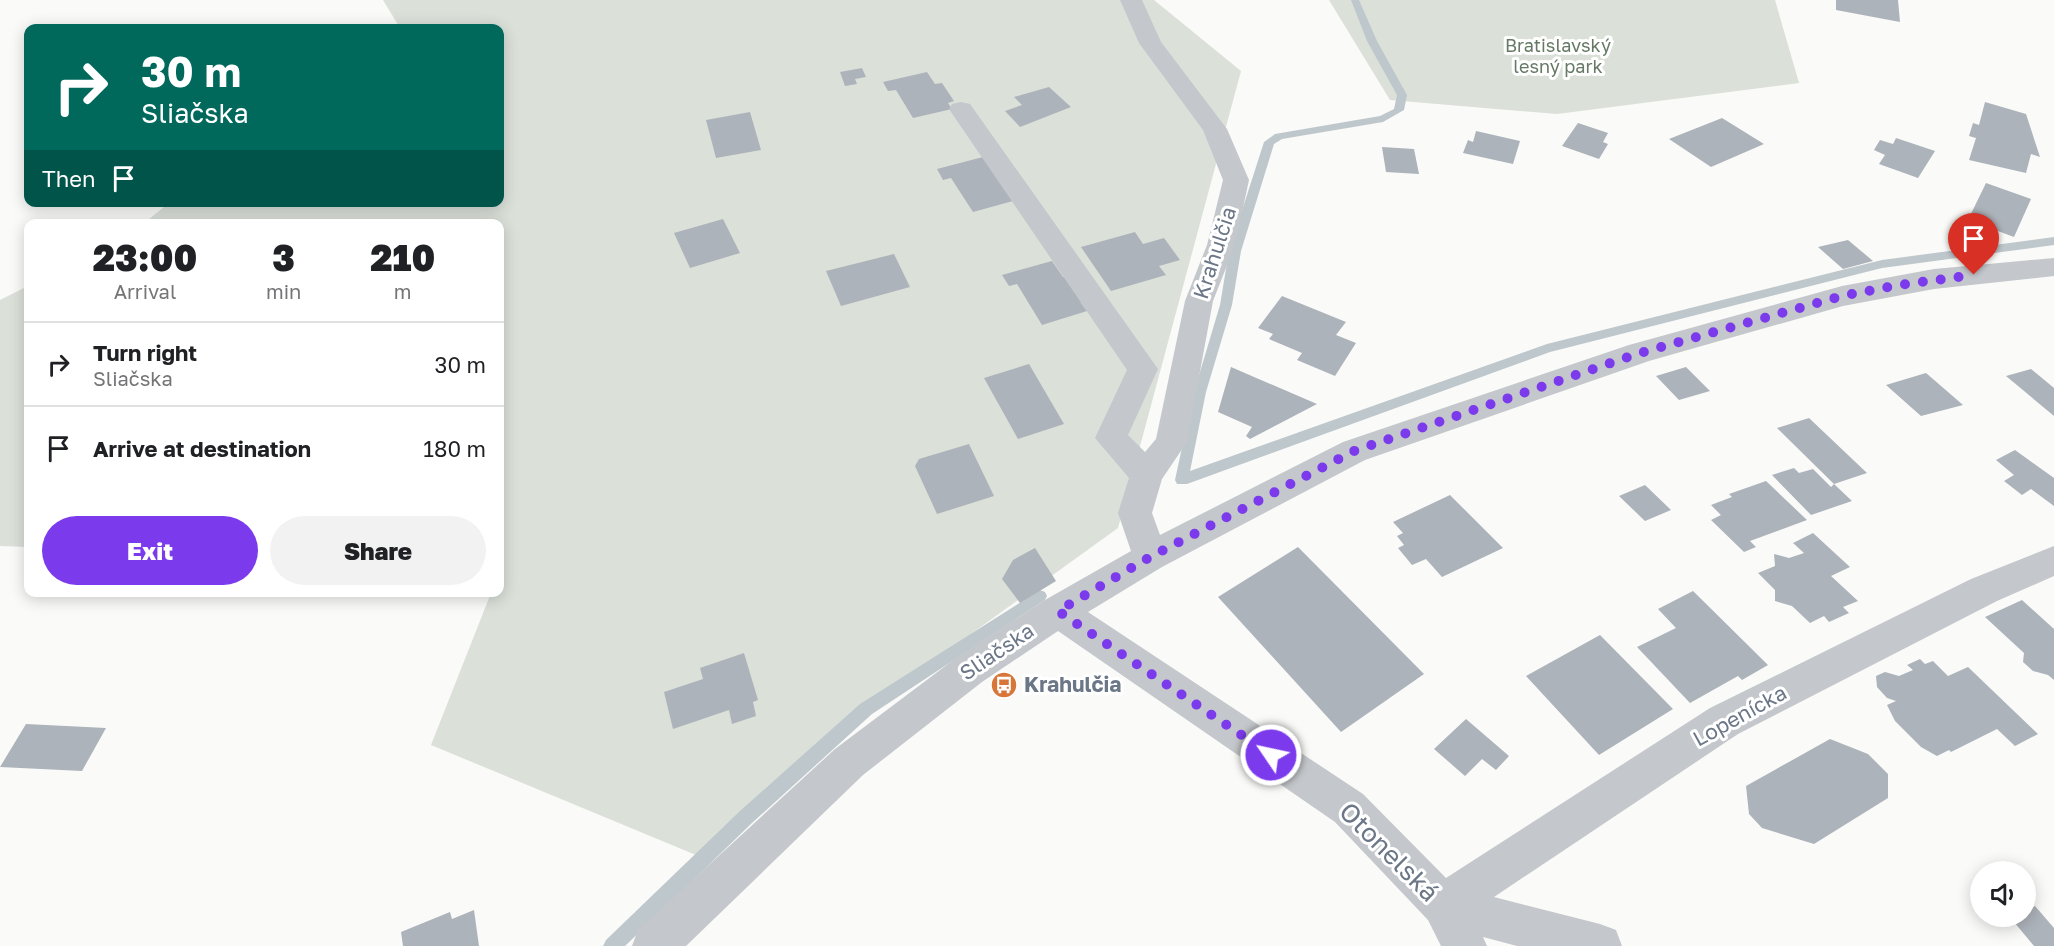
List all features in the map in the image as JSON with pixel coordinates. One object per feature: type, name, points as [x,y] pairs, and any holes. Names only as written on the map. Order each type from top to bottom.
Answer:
[{"type":"street","name":"Krahulčia","points":[[1131,0],[1150,43],[1215,129],[1236,180],[1221,245],[1199,301],[1171,442],[1148,475],[1135,513],[1150,557]]},
{"type":"street","points":[[961,109],[1143,369],[1111,438],[1148,475]]},
{"type":"street","name":"Sliačska","points":[[654,946],[849,762],[969,670],[1058,611],[1150,557],[1354,451],[1640,353],[1881,287],[2054,267]]},
{"type":"street","name":"Lopenícka","points":[[1443,905],[1725,721],[1984,590],[2054,560]]},
{"type":"street","name":"Otonelská","points":[[1058,611],[1349,808],[1443,905],[1465,946]]},
{"type":"street","points":[[1443,905],[1600,946]]},
{"type":"green space","points":[[383,0],[1154,0],[1241,71],[1118,528],[853,719],[708,860],[431,745],[489,597],[504,597],[504,219],[149,219],[164,207],[504,207],[504,24],[398,24]]},
{"type":"green space","name":"Bratislavský lesný park","points":[[1329,0],[1775,0],[1799,83],[1557,114],[1390,100]]},
{"type":"green space","points":[[24,288],[24,547],[0,546],[0,300]]},
{"type":"building","points":[[1836,0],[1898,0],[1900,22],[1836,10]]},
{"type":"building","points":[[862,68],[866,77],[855,79],[857,84],[845,86],[840,72]]},
{"type":"building","points":[[927,72],[935,84],[942,83],[954,101],[948,103],[952,109],[913,118],[896,90],[888,91],[883,82]]},
{"type":"building","points":[[1049,87],[1071,107],[1020,127],[1005,111],[1022,105],[1014,97]]},
{"type":"building","points":[[1985,102],[2026,114],[2040,157],[2031,154],[2026,173],[1969,160],[1976,138],[1969,136],[1973,123],[1979,125]]},
{"type":"building","points":[[750,112],[761,150],[716,158],[706,120]]},
{"type":"building","points":[[1722,118],[1764,144],[1711,167],[1669,139]]},
{"type":"building","points":[[1578,123],[1608,133],[1603,142],[1608,144],[1599,159],[1562,146]]},
{"type":"building","points":[[1476,131],[1520,141],[1513,164],[1463,153],[1468,140],[1473,142]]},
{"type":"building","points":[[1896,138],[1935,151],[1918,178],[1879,164],[1885,155],[1874,150],[1880,140],[1893,144]]},
{"type":"building","points":[[1382,147],[1414,149],[1419,174],[1386,172]]},
{"type":"building","points":[[983,157],[1013,201],[973,212],[951,178],[943,180],[937,169]]},
{"type":"building","points":[[1986,183],[2031,199],[2014,237],[1968,220]]},
{"type":"building","points":[[723,219],[740,253],[690,268],[674,233]]},
{"type":"building","points":[[1135,232],[1143,244],[1164,238],[1180,260],[1159,266],[1166,275],[1111,291],[1081,247]]},
{"type":"building","points":[[1848,240],[1873,261],[1843,269],[1818,247]]},
{"type":"building","points":[[894,254],[910,287],[841,306],[826,271]]},
{"type":"building","points":[[1052,261],[1063,277],[1071,274],[1088,300],[1081,303],[1087,311],[1042,325],[1017,284],[1009,286],[1002,275]]},
{"type":"building","points":[[1282,296],[1346,322],[1336,335],[1356,343],[1335,376],[1297,360],[1302,353],[1269,339],[1273,334],[1258,328]]},
{"type":"building","points":[[1029,364],[1064,424],[1018,439],[984,378]]},
{"type":"building","points":[[1231,367],[1317,404],[1250,439],[1246,436],[1252,427],[1218,412]]},
{"type":"building","points":[[1686,367],[1710,391],[1679,400],[1656,376]]},
{"type":"building","points":[[2031,369],[2054,388],[2054,416],[2006,376]]},
{"type":"building","points":[[1926,373],[1963,405],[1921,416],[1886,385]]},
{"type":"building","points":[[1809,418],[1867,473],[1834,484],[1777,428]]},
{"type":"building","points":[[969,444],[994,496],[937,514],[915,466],[919,459]]},
{"type":"building","points":[[2015,450],[2054,478],[2054,506],[2031,489],[2022,495],[2004,481],[2014,475],[1996,460]]},
{"type":"building","points":[[1794,468],[1799,473],[1813,469],[1831,487],[1834,484],[1852,501],[1811,515],[1772,475]]},
{"type":"building","points":[[1766,481],[1807,520],[1750,541],[1756,547],[1744,552],[1711,520],[1721,515],[1711,505],[1732,497],[1729,494]]},
{"type":"building","points":[[1645,485],[1671,510],[1645,521],[1619,496]]},
{"type":"building","points":[[1450,495],[1503,548],[1442,577],[1426,559],[1412,565],[1398,548],[1404,545],[1397,536],[1403,533],[1393,522]]},
{"type":"building","points":[[1813,533],[1850,567],[1831,576],[1858,601],[1843,607],[1849,613],[1829,622],[1824,616],[1810,623],[1792,606],[1775,601],[1775,590],[1758,573],[1775,566],[1774,554],[1789,558],[1804,553],[1793,543]]},
{"type":"building","points":[[1298,547],[1424,674],[1341,732],[1218,597]]},
{"type":"building","points":[[1035,548],[1056,581],[1020,603],[1002,579],[1013,560]]},
{"type":"building","points":[[1693,591],[1768,665],[1742,680],[1738,676],[1690,703],[1637,647],[1676,628],[1658,609]]},
{"type":"building","points":[[2022,600],[2054,629],[2054,680],[2048,675],[2033,671],[2023,662],[2024,653],[1985,617]]},
{"type":"building","points":[[1600,635],[1673,709],[1599,755],[1526,676]]},
{"type":"building","points":[[744,653],[758,700],[753,702],[756,716],[732,724],[729,710],[673,729],[664,692],[703,679],[700,668]]},
{"type":"building","points":[[1920,659],[1925,664],[1933,661],[1948,676],[1968,667],[2038,734],[2015,746],[1997,729],[1951,752],[1949,750],[1937,756],[1921,747],[1895,721],[1887,705],[1896,701],[1887,698],[1877,687],[1876,676],[1885,672],[1899,676],[1913,670],[1907,665]]},
{"type":"building","points":[[1466,719],[1509,756],[1496,770],[1482,759],[1465,776],[1434,749]]},
{"type":"building","points":[[26,724],[106,728],[82,771],[0,767]]},
{"type":"building","points":[[1830,739],[1868,754],[1888,774],[1888,798],[1814,844],[1762,828],[1749,814],[1746,786]]},
{"type":"building","points":[[2036,907],[2054,928],[2054,946],[2034,946],[2018,927],[2036,927]]},
{"type":"building","points":[[474,910],[479,946],[403,946],[401,932],[450,912],[452,919]]},
{"type":"waterway","points":[[1355,0],[1372,41],[1402,95],[1399,110],[1383,119],[1279,136],[1269,142],[1235,251],[1226,305],[1200,392],[1182,480],[1547,348],[1882,264],[2054,241]]},
{"type":"waterway","points":[[612,946],[746,817],[866,709],[1040,596]]},
{"type":"place","name":"Krahulčia","points":[[1004,685]]},
{"type":"route","points":[[1271,755],[1058,611],[1150,557],[1354,451],[1515,393],[1640,353],[1842,296],[1881,287],[1974,275]]}]
